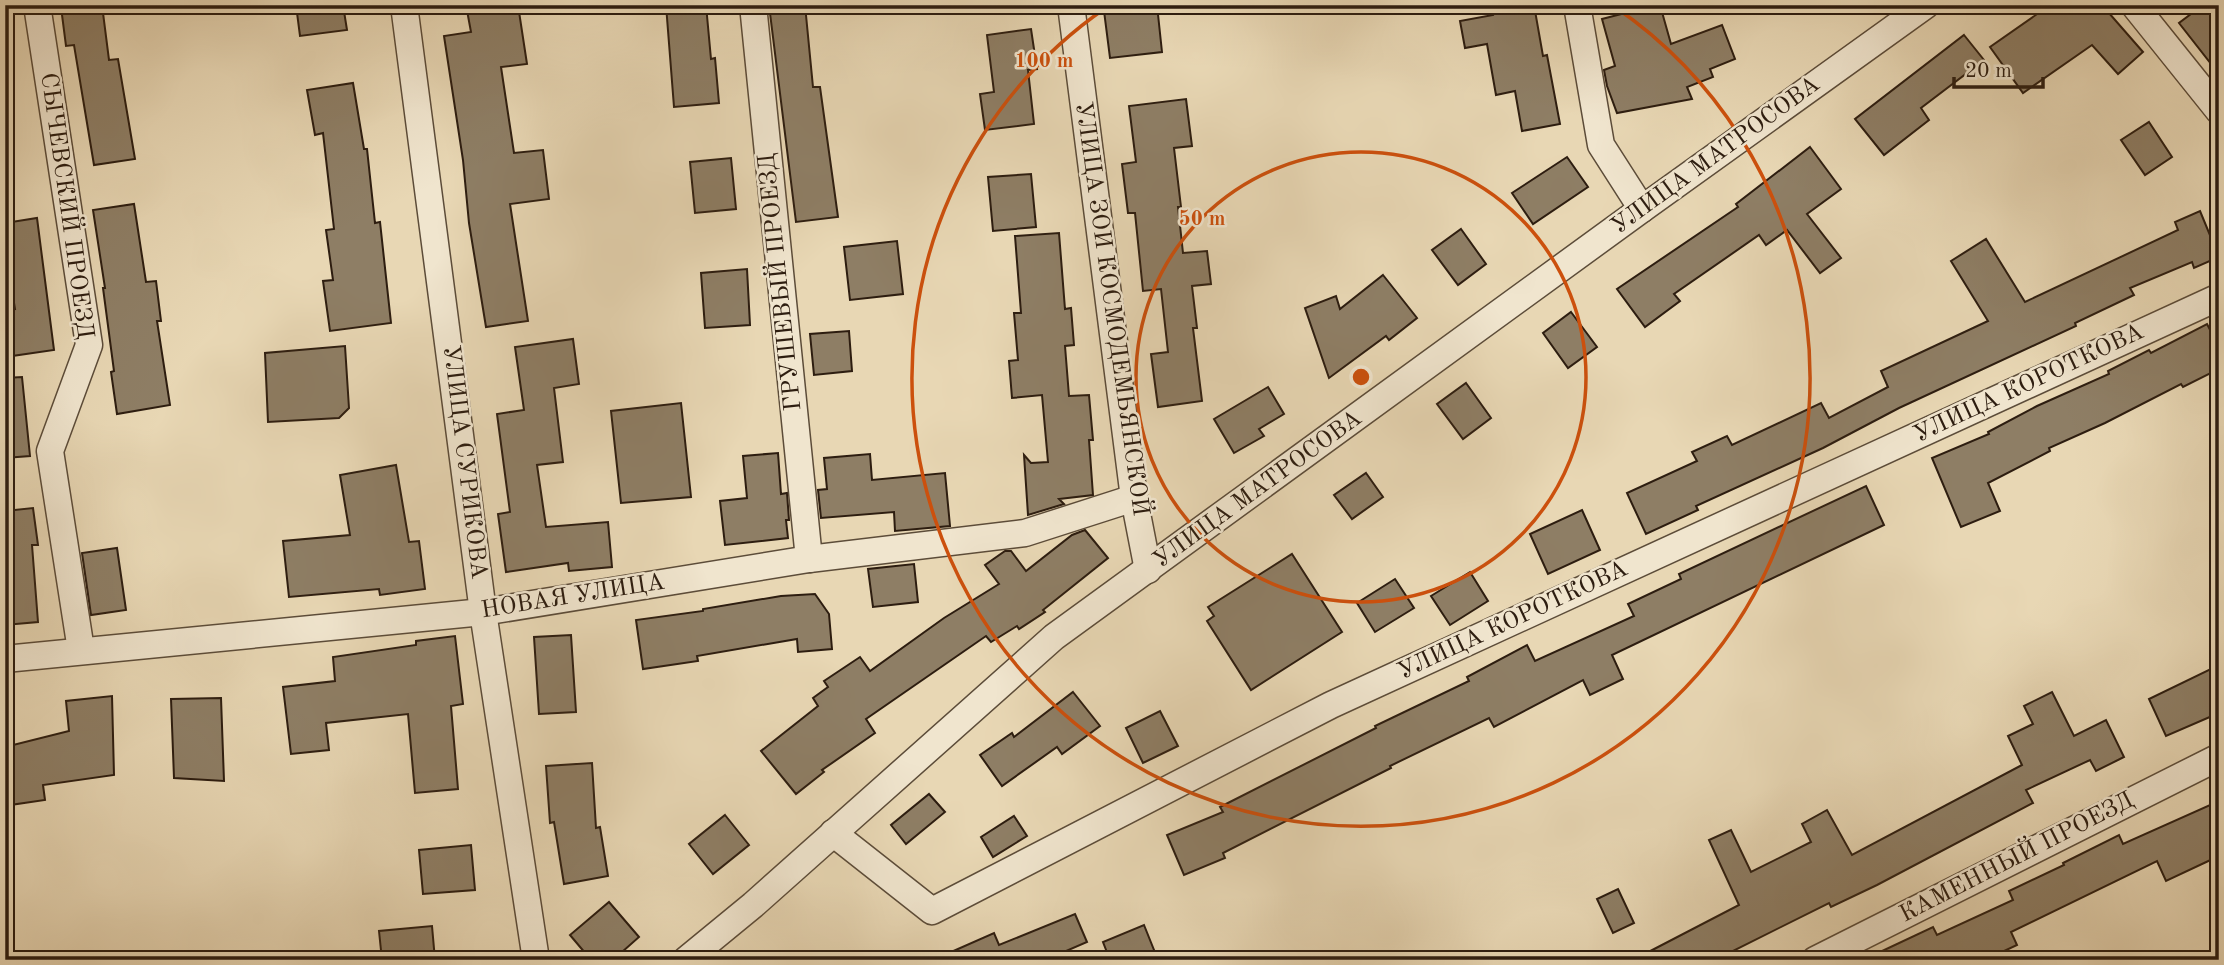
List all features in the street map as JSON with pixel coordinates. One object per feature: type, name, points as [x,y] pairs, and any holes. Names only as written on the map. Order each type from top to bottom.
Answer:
[{"type":"street","name":"СЫЧЕВСКИЙ ПРОЕЗД","points":[[37,5],[89,345],[50,451],[81,650]]},
{"type":"street","name":"УЛИЦА СУРИКОВА","points":[[404,5],[484,612],[536,960]]},
{"type":"street","name":"ГРУШЕВЫЙ ПРОЕЗД","points":[[753,5],[809,559]]},
{"type":"street","name":"УЛИЦА ЗОИ КОСМОДЕМЬЯНСКОЙ","points":[[1071,5],[1134,498],[1148,570]]},
{"type":"street","points":[[1577,5],[1601,145],[1642,209]]},
{"type":"street","name":"УЛИЦА МАТРОСОВА","points":[[686,960],[753,905],[1054,637],[1926,5]]},
{"type":"street","points":[[2134,5],[2219,111]]},
{"type":"street","name":"УЛИЦА КОРОТКОВА","points":[[833,833],[933,911],[1331,705],[2219,297]]},
{"type":"street","name":"НОВАЯ УЛИЦА","points":[[5,659],[484,612],[809,559],[1025,533],[1134,498]]},
{"type":"street","name":"КАМЕННЫЙ ПРОЕЗД","points":[[1815,960],[2219,757]]},
{"type":"building","points":[[102,5],[109,60],[118,59],[135,159],[94,165],[74,45],[66,46],[61,7]]},
{"type":"building","points":[[296,5],[343,5],[347,30],[300,36]]},
{"type":"building","points":[[466,5],[518,5],[527,64],[501,67],[514,153],[543,150],[549,199],[510,204],[528,321],[486,327],[444,36],[471,32]]},
{"type":"building","points":[[666,5],[706,5],[711,59],[715,58],[719,103],[674,107]]},
{"type":"building","points":[[769,5],[805,5],[813,87],[820,87],[838,217],[796,222]]},
{"type":"building","points":[[1157,5],[1162,52],[1110,58],[1104,11]]},
{"type":"building","points":[[1491,5],[1534,5],[1560,124],[1522,131],[1515,91],[1496,95],[1487,44],[1465,48],[1460,21],[1493,15]]},
{"type":"building","points":[[1660,5],[1671,44],[1722,25],[1735,59],[1710,69],[1713,77],[1687,87],[1692,99],[1617,113],[1604,70],[1615,66],[1602,19]]},
{"type":"building","points":[[2050,5],[2102,5],[2143,52],[2118,74],[2092,45],[2023,93],[1990,47]]},
{"type":"building","points":[[2203,5],[2219,5],[2219,74],[2179,23]]},
{"type":"building","points":[[1031,29],[1037,69],[1028,70],[1034,124],[985,130],[980,94],[994,92],[987,35]]},
{"type":"building","points":[[1964,35],[1984,60],[1921,108],[1929,120],[1884,155],[1855,119]]},
{"type":"building","points":[[353,83],[364,149],[367,149],[375,223],[380,222],[391,323],[330,331],[323,281],[333,280],[326,230],[334,229],[323,133],[315,135],[307,90]]},
{"type":"building","points":[[1186,99],[1192,146],[1174,148],[1183,253],[1207,251],[1211,284],[1192,286],[1197,328],[1193,328],[1202,401],[1158,407],[1151,354],[1168,352],[1161,289],[1143,291],[1135,213],[1128,213],[1122,164],[1136,162],[1129,106]]},
{"type":"building","points":[[2149,122],[2172,157],[2145,175],[2121,140]]},
{"type":"building","points":[[1810,147],[1841,189],[1807,214],[1841,258],[1820,273],[1787,230],[1766,245],[1759,235],[1674,294],[1680,301],[1645,327],[1617,289],[1738,207],[1736,204]]},
{"type":"building","points":[[1567,157],[1588,187],[1533,224],[1512,193]]},
{"type":"building","points":[[731,158],[736,209],[695,213],[690,162]]},
{"type":"building","points":[[1031,174],[1036,227],[993,231],[988,177]]},
{"type":"building","points":[[134,204],[146,282],[156,281],[161,321],[157,321],[170,405],[117,414],[105,288],[93,210]]},
{"type":"building","points":[[2200,211],[2219,257],[2194,268],[2192,262],[2130,288],[2134,295],[2075,323],[2076,326],[1696,506],[1698,510],[1646,534],[1627,493],[1697,461],[1692,452],[1727,436],[1732,445],[1821,403],[1829,418],[1888,387],[1881,371],[1988,321],[1951,261],[1986,239],[2025,302],[2178,230],[2175,222]]},
{"type":"building","points":[[37,218],[54,350],[5,357],[5,310],[15,309],[5,246],[5,223]]},
{"type":"building","points":[[1461,229],[1486,264],[1458,285],[1432,250]]},
{"type":"building","points":[[1059,233],[1065,309],[1071,308],[1074,345],[1065,346],[1069,396],[1089,395],[1093,440],[1089,440],[1093,495],[1059,499],[1064,504],[1028,515],[1024,455],[1031,463],[1048,462],[1042,395],[1012,398],[1009,361],[1018,360],[1014,313],[1021,313],[1015,236]]},
{"type":"building","points":[[897,241],[903,294],[850,300],[844,247]]},
{"type":"building","points":[[747,269],[750,325],[705,328],[701,273]]},
{"type":"building","points":[[1383,275],[1417,318],[1389,340],[1386,336],[1329,378],[1305,308],[1336,296],[1340,309]]},
{"type":"building","points":[[1571,312],[1597,347],[1568,368],[1543,333]]},
{"type":"building","points":[[2207,324],[2219,347],[2219,369],[2183,387],[2181,384],[2049,448],[2050,451],[1988,483],[2000,511],[1961,527],[1932,458],[1989,434],[1988,432],[2037,406],[2109,374],[2108,371],[2149,350],[2151,353]]},
{"type":"building","points":[[849,331],[852,371],[814,375],[810,334]]},
{"type":"building","points":[[573,339],[579,384],[554,388],[563,462],[537,465],[546,527],[608,522],[612,567],[569,571],[568,563],[506,572],[498,514],[510,512],[497,414],[524,410],[515,347]]},
{"type":"building","points":[[345,346],[349,408],[339,418],[268,422],[265,353]]},
{"type":"building","points":[[22,377],[30,456],[5,458],[5,378]]},
{"type":"building","points":[[1466,383],[1491,418],[1463,439],[1437,404]]},
{"type":"building","points":[[1268,387],[1284,414],[1259,429],[1264,436],[1234,453],[1214,419]]},
{"type":"building","points":[[681,403],[691,497],[621,503],[611,411]]},
{"type":"building","points":[[778,453],[781,494],[787,493],[788,538],[725,545],[720,501],[747,498],[743,456]]},
{"type":"building","points":[[870,454],[872,480],[945,473],[950,526],[895,531],[894,512],[821,518],[818,490],[827,489],[824,458]]},
{"type":"building","points":[[396,465],[409,542],[419,541],[425,589],[380,595],[379,589],[289,597],[283,541],[350,535],[340,475]]},
{"type":"building","points":[[1366,473],[1383,497],[1352,519],[1334,495]]},
{"type":"building","points":[[1866,486],[1884,525],[1612,655],[1623,679],[1590,695],[1583,680],[1494,727],[1489,718],[1223,853],[1225,858],[1184,875],[1167,835],[1223,812],[1220,807],[1376,728],[1375,726],[1469,681],[1467,677],[1527,645],[1535,661],[1634,616],[1628,604],[1681,579],[1679,574]]},
{"type":"building","points":[[33,508],[38,545],[32,545],[38,622],[5,625],[5,511]]},
{"type":"building","points":[[1582,510],[1600,550],[1548,574],[1530,534]]},
{"type":"building","points":[[1085,530],[1108,558],[1043,610],[1045,612],[1019,629],[1017,626],[991,642],[986,636],[866,719],[875,733],[822,770],[824,772],[796,794],[761,751],[818,706],[813,698],[828,687],[824,681],[860,657],[870,671],[944,618],[999,584],[985,565],[1005,551],[1011,551],[1026,571],[1072,535]]},
{"type":"building","points":[[117,548],[126,610],[91,615],[82,553]]},
{"type":"building","points":[[1292,554],[1342,632],[1251,690],[1207,621],[1214,616],[1208,607]]},
{"type":"building","points":[[914,564],[918,602],[873,607],[868,569]]},
{"type":"building","points":[[1470,572],[1488,601],[1450,625],[1431,596]]},
{"type":"building","points":[[1395,579],[1414,608],[1375,632],[1357,603]]},
{"type":"building","points":[[815,594],[829,614],[832,649],[798,652],[797,639],[697,656],[698,661],[643,669],[636,620],[781,596]]},
{"type":"building","points":[[571,635],[576,712],[539,714],[534,637]]},
{"type":"building","points":[[455,636],[463,704],[451,706],[458,789],[415,793],[408,714],[326,723],[329,750],[291,754],[283,687],[335,681],[333,657],[416,645],[416,641]]},
{"type":"building","points":[[2219,665],[2219,713],[2166,736],[2149,699]]},
{"type":"building","points":[[1073,692],[1100,726],[1062,754],[1057,747],[1002,786],[980,755],[1012,733],[1014,737]]},
{"type":"building","points":[[2052,692],[2074,736],[2106,720],[2124,757],[2096,771],[2090,760],[2026,790],[2033,803],[1877,885],[1831,907],[1829,903],[1715,960],[1633,960],[1739,905],[1709,840],[1731,830],[1751,872],[1811,842],[1802,824],[1827,810],[1852,855],[2022,765],[2008,736],[2033,724],[2024,706]]},
{"type":"building","points":[[112,696],[114,775],[43,785],[45,800],[10,805],[5,775],[5,747],[69,731],[66,701]]},
{"type":"building","points":[[221,698],[224,781],[174,778],[171,699]]},
{"type":"building","points":[[1160,711],[1178,746],[1143,763],[1126,728]]},
{"type":"building","points":[[592,763],[596,828],[600,827],[608,876],[564,884],[554,822],[550,823],[546,766]]},
{"type":"building","points":[[929,794],[945,812],[906,844],[891,825]]},
{"type":"building","points":[[2219,801],[2219,856],[2166,881],[2157,861],[2011,932],[2017,945],[1985,960],[1863,960],[1933,927],[1937,935],[2013,900],[2009,891],[2119,835],[2123,844]]},
{"type":"building","points":[[725,815],[749,845],[713,874],[689,844]]},
{"type":"building","points":[[1014,816],[1027,836],[993,857],[981,837]]},
{"type":"building","points":[[471,845],[475,890],[423,894],[419,850]]},
{"type":"building","points":[[1618,889],[1634,923],[1613,933],[1597,899]]},
{"type":"building","points":[[609,902],[639,937],[613,960],[591,960],[570,935]]},
{"type":"building","points":[[1075,914],[1087,942],[1059,954],[1061,960],[933,960],[994,933],[999,945]]},
{"type":"building","points":[[1144,925],[1158,960],[1110,960],[1103,942]]},
{"type":"building","points":[[432,926],[435,960],[382,960],[379,931]]}]
